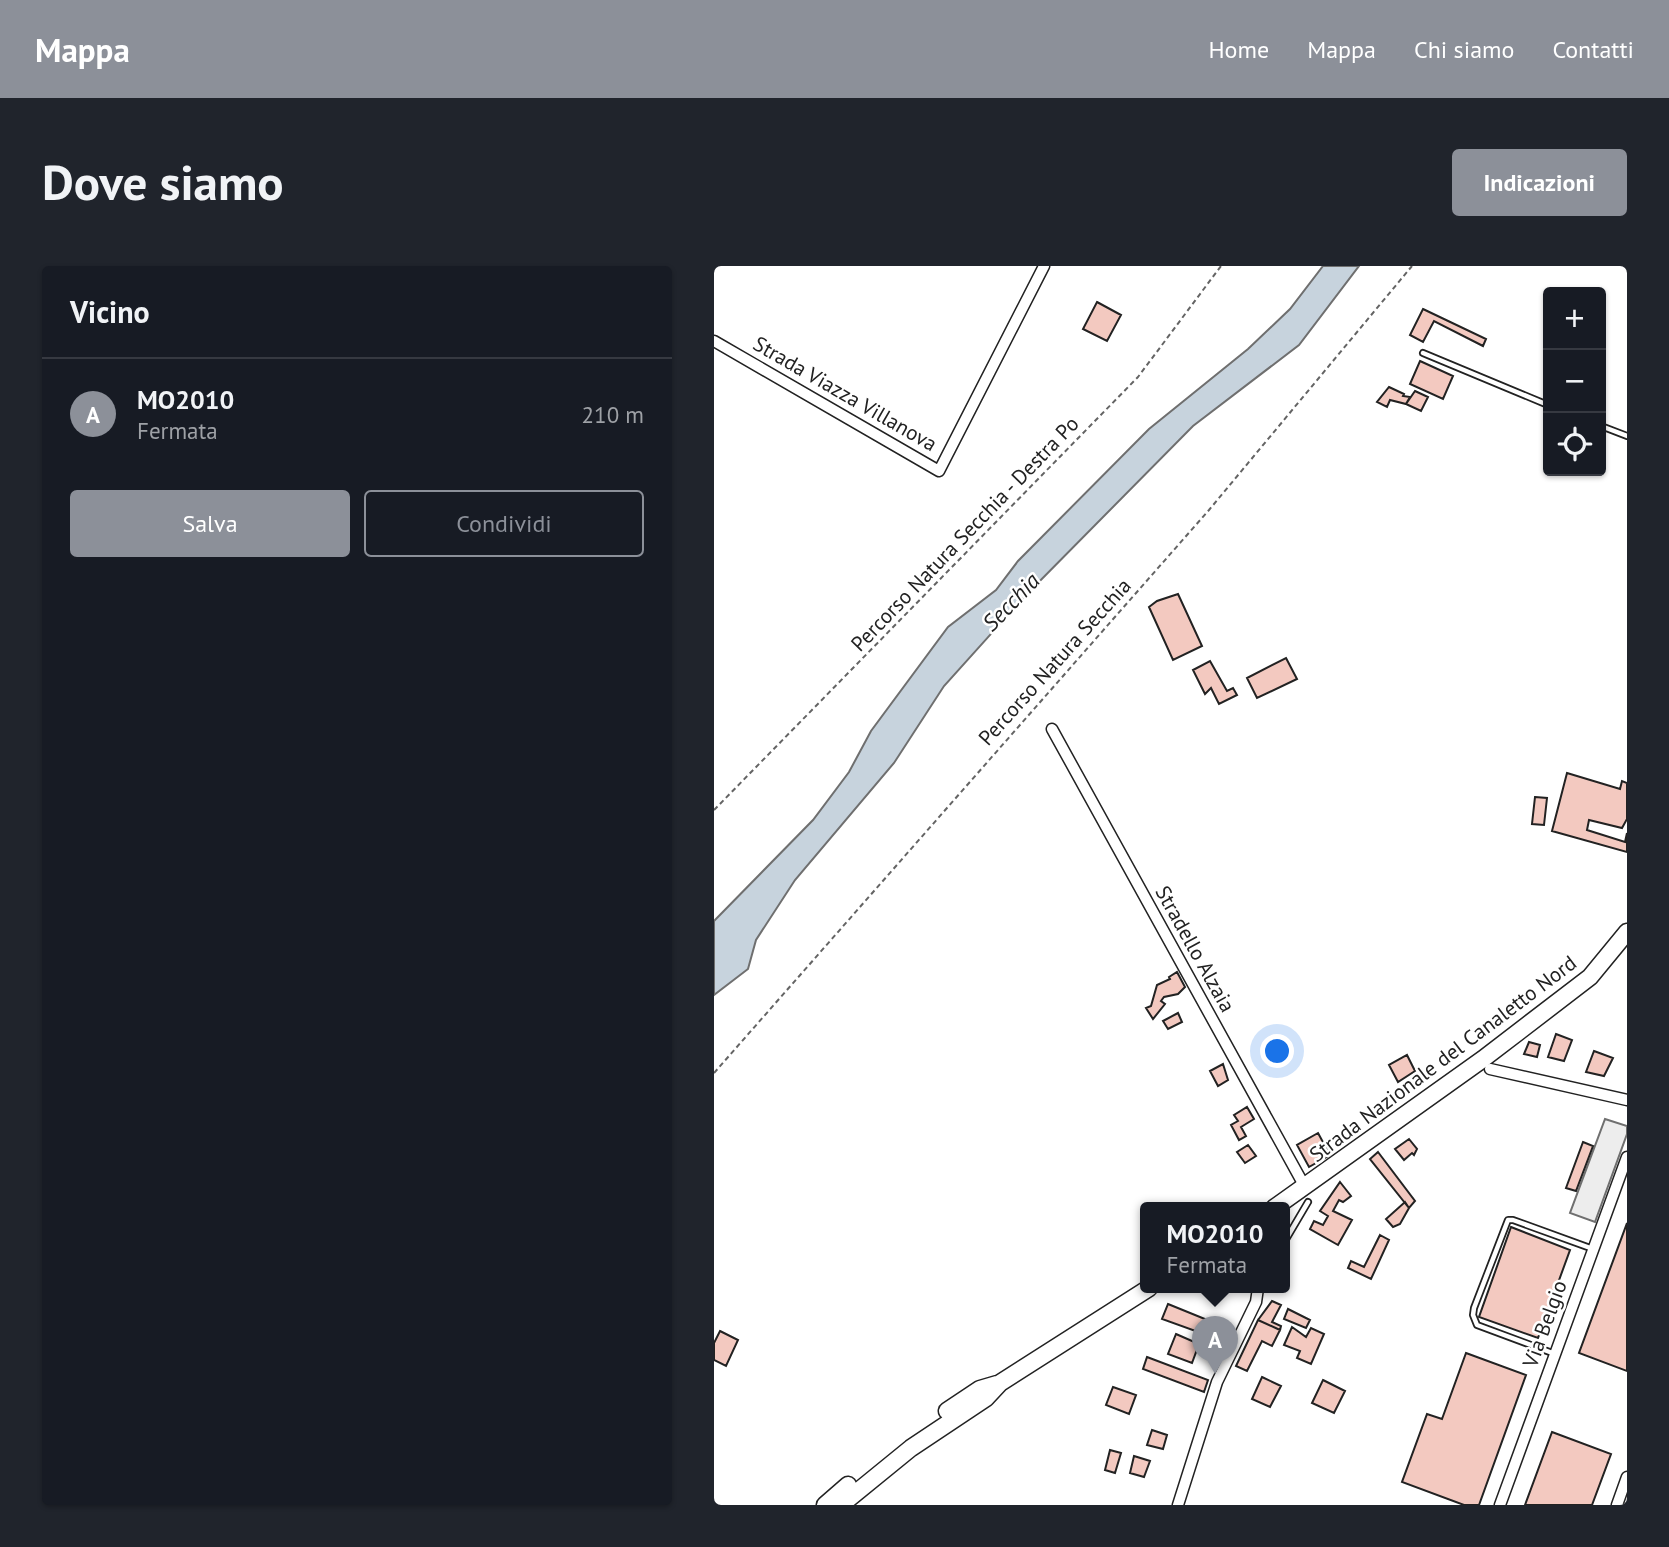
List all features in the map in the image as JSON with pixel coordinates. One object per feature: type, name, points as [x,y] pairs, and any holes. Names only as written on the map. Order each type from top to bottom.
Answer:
[{"type":"main road","name":"Strada Nazionale del Canaletto Nord","points":[[1289,1202],[1306,1195],[1590,977],[1627,932]]},
{"type":"main road","points":[[841,1505],[911,1448],[986,1398],[1000,1383],[1141,1293]]},
{"type":"main road","points":[[825,1505],[916,1432],[980,1389],[1000,1383]]},
{"type":"street","name":"Strada Viazza Villanova","points":[[714,341],[939,471],[1044,266]]},
{"type":"street","name":"Stradello Alzaia","points":[[1052,729],[1306,1195]]},
{"type":"street","points":[[1490,1069],[1627,1100]]},
{"type":"street","name":"Via Belgio","points":[[1500,1505],[1627,1157]]},
{"type":"street","points":[[1178,1505],[1217,1382],[1257,1293]]},
{"type":"street","points":[[1617,1505],[1627,1477]]},
{"type":"lane","points":[[1423,353],[1543,403]]},
{"type":"lane","points":[[1606,428],[1627,436]]},
{"type":"lane","points":[[1290,1230],[1306,1195]]},
{"type":"lane","points":[[1555,1354],[1477,1325],[1473,1315],[1474,1308],[1507,1220],[1593,1249]]},
{"type":"path","name":"Percorso Natura Secchia - Destra Po","points":[[714,810],[1138,377],[1221,266]]},
{"type":"path","name":"Percorso Natura Secchia","points":[[714,1073],[1209,510],[1412,266]]},
{"type":"shaded area","points":[[1605,1119],[1627,1126],[1627,1134],[1595,1222],[1570,1213]]},
{"type":"water","name":"Secchia","points":[[1323,266],[1359,266],[1299,345],[1193,426],[1026,595],[944,686],[894,763],[795,880],[756,940],[748,969],[714,995],[714,921],[813,820],[849,772],[871,731],[948,627],[996,590],[1018,561],[1149,429],[1248,349],[1290,309]]},
{"type":"building","points":[[1097,302],[1121,315],[1107,341],[1083,329]]},
{"type":"building","points":[[1423,309],[1486,339],[1483,346],[1434,321],[1423,342],[1410,335]]},
{"type":"building","points":[[1420,361],[1453,376],[1443,399],[1410,384]]},
{"type":"building","points":[[1389,387],[1404,394],[1403,396],[1410,397],[1406,404],[1390,400],[1387,407],[1377,402]]},
{"type":"building","points":[[1415,391],[1428,397],[1421,411],[1406,404]]},
{"type":"building","points":[[1178,594],[1202,646],[1173,660],[1149,607],[1157,601]]},
{"type":"building","points":[[1286,658],[1297,679],[1257,698],[1247,678]]},
{"type":"building","points":[[1210,661],[1227,691],[1233,688],[1237,695],[1219,704],[1211,688],[1205,694],[1193,670]]},
{"type":"building","points":[[1567,773],[1620,789],[1622,781],[1627,783],[1627,819],[1622,828],[1589,820],[1587,830],[1625,842],[1627,833],[1627,852],[1552,831]]},
{"type":"building","points":[[1535,797],[1547,798],[1544,825],[1532,824]]},
{"type":"building","points":[[1177,972],[1185,987],[1178,994],[1164,997],[1161,1001],[1165,1004],[1153,1019],[1146,1008],[1151,1006],[1157,985]]},
{"type":"building","points":[[1178,1013],[1182,1022],[1168,1029],[1163,1021]]},
{"type":"building","points":[[1556,1034],[1572,1040],[1564,1061],[1548,1057]]},
{"type":"building","points":[[1529,1042],[1540,1045],[1537,1057],[1524,1054]]},
{"type":"building","points":[[1594,1051],[1613,1058],[1604,1076],[1586,1072]]},
{"type":"building","points":[[1407,1055],[1415,1071],[1398,1082],[1389,1065]]},
{"type":"building","points":[[1223,1064],[1228,1080],[1218,1086],[1210,1071]]},
{"type":"building","points":[[1247,1107],[1254,1119],[1241,1127],[1246,1136],[1239,1140],[1231,1125],[1238,1121],[1234,1115]]},
{"type":"building","points":[[1318,1133],[1330,1155],[1309,1167],[1297,1145]]},
{"type":"building","points":[[1409,1139],[1417,1149],[1414,1155],[1412,1153],[1404,1160],[1395,1149]]},
{"type":"building","points":[[1583,1142],[1593,1146],[1576,1191],[1566,1188]]},
{"type":"building","points":[[1248,1145],[1256,1156],[1245,1163],[1237,1152]]},
{"type":"building","points":[[1378,1152],[1415,1201],[1409,1208],[1370,1159]]},
{"type":"building","points":[[1340,1182],[1351,1196],[1343,1202],[1339,1200],[1333,1211],[1352,1220],[1338,1245],[1310,1229],[1314,1221],[1323,1225],[1328,1216],[1320,1211]]},
{"type":"building","points":[[1405,1202],[1409,1208],[1400,1224],[1393,1227],[1386,1219]]},
{"type":"building","points":[[1627,1223],[1627,1371],[1579,1353]]},
{"type":"building","points":[[1511,1227],[1570,1250],[1538,1338],[1479,1317]]},
{"type":"building","points":[[1380,1235],[1389,1240],[1371,1279],[1348,1268],[1351,1261],[1364,1267]]},
{"type":"building","points":[[1272,1301],[1281,1305],[1272,1322],[1281,1326],[1280,1330],[1258,1320]]},
{"type":"building","points":[[1168,1304],[1232,1330],[1226,1342],[1162,1319]]},
{"type":"building","points":[[1288,1309],[1310,1320],[1306,1328],[1284,1319]]},
{"type":"building","points":[[1258,1320],[1280,1330],[1272,1346],[1262,1341],[1247,1371],[1236,1366]]},
{"type":"building","points":[[1292,1327],[1306,1337],[1311,1328],[1324,1334],[1311,1364],[1297,1358],[1300,1351],[1284,1345]]},
{"type":"building","points":[[720,1331],[738,1340],[726,1366],[714,1360],[714,1343]]},
{"type":"building","points":[[1176,1334],[1199,1344],[1192,1363],[1168,1354]]},
{"type":"building","points":[[1466,1353],[1526,1375],[1479,1505],[1464,1505],[1402,1482],[1427,1414],[1442,1419]]},
{"type":"building","points":[[1147,1357],[1208,1380],[1204,1392],[1143,1369]]},
{"type":"building","points":[[1262,1377],[1281,1386],[1270,1407],[1252,1399]]},
{"type":"building","points":[[1323,1380],[1345,1391],[1334,1413],[1312,1403]]},
{"type":"building","points":[[1113,1387],[1136,1395],[1129,1414],[1106,1405]]},
{"type":"building","points":[[1152,1430],[1167,1435],[1163,1449],[1147,1445]]},
{"type":"building","points":[[1552,1432],[1611,1454],[1592,1505],[1525,1505]]},
{"type":"building","points":[[1110,1450],[1121,1453],[1115,1473],[1105,1470]]},
{"type":"building","points":[[1134,1456],[1150,1461],[1144,1477],[1130,1473]]},
{"type":"place","name":"MO2010","points":[[1215,1374]]}]
